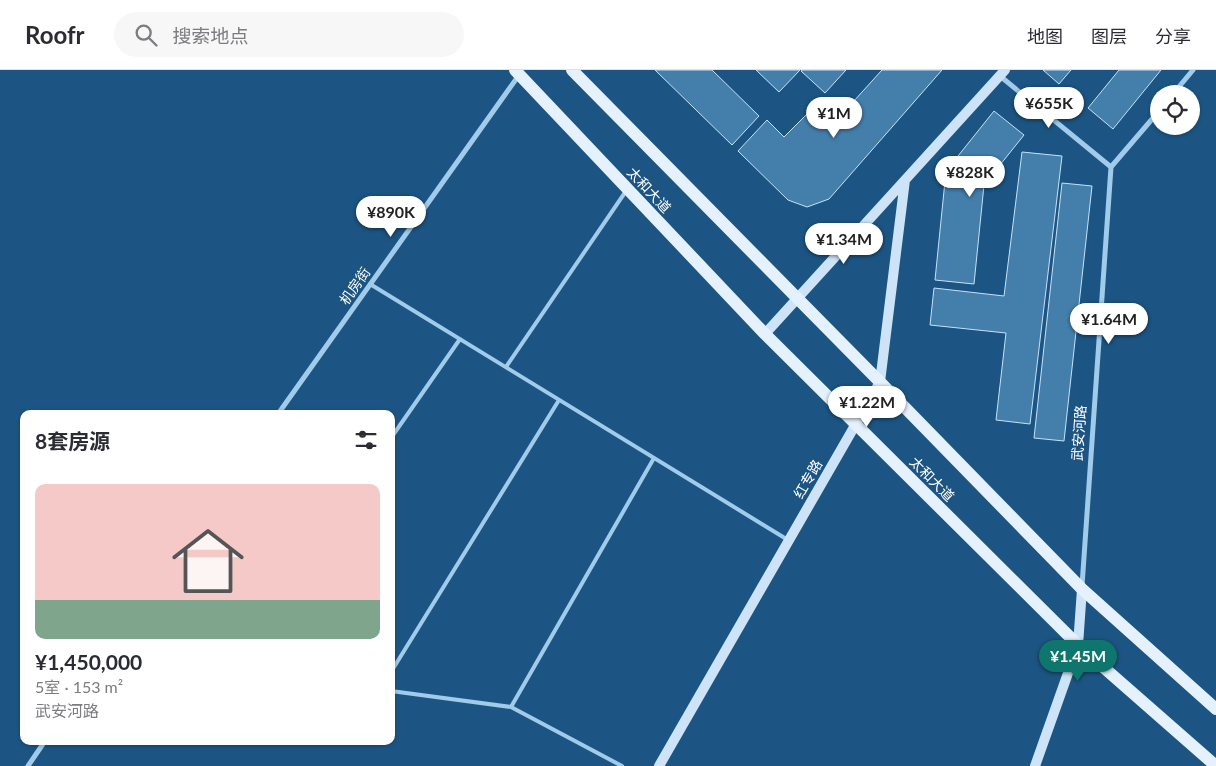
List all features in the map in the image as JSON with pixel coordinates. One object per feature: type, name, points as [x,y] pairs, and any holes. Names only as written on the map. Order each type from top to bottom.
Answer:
[{"type":"main road","name":"太和大道","points":[[572,70],[1082,589],[1216,710]]},
{"type":"main road","name":"太和大道","points":[[517,72],[765,334],[855,424],[1078,645],[1216,766]]},
{"type":"street","points":[[1180,85],[1193,70]]},
{"type":"street","name":"机房街","points":[[281,410],[517,72]]},
{"type":"street","points":[[765,334],[1002,73],[1112,167],[1150,122]]},
{"type":"street","name":"武安河路","points":[[1035,766],[1078,645],[1112,167]]},
{"type":"street","name":"红专路","points":[[659,766],[880,382],[905,180]]},
{"type":"street","points":[[28,766],[43,745]]},
{"type":"lane","points":[[506,367],[628,189]]},
{"type":"lane","points":[[370,284],[788,540]]},
{"type":"lane","points":[[395,432],[460,339]]},
{"type":"lane","points":[[395,666],[559,400]]},
{"type":"lane","points":[[511,707],[654,458]]},
{"type":"lane","points":[[395,692],[511,707],[622,766]]},
{"type":"building","points":[[655,70],[712,70],[759,116],[732,145]]},
{"type":"building","points":[[756,70],[800,70],[779,92]]},
{"type":"building","points":[[802,70],[846,70],[825,93]]},
{"type":"building","points":[[882,70],[942,70],[829,199],[807,207],[788,200],[738,151],[767,120],[784,137],[807,114],[843,113]]},
{"type":"building","points":[[1043,70],[1071,70],[1059,84]]},
{"type":"building","points":[[1119,70],[1161,70],[1113,129],[1088,108]]},
{"type":"building","points":[[994,111],[1024,135],[984,185],[974,284],[935,280],[946,171]]},
{"type":"building","points":[[1022,152],[1062,156],[1030,424],[996,420],[1006,333],[930,325],[934,288],[1004,296]]},
{"type":"building","points":[[1062,183],[1092,186],[1064,441],[1034,438]]}]
